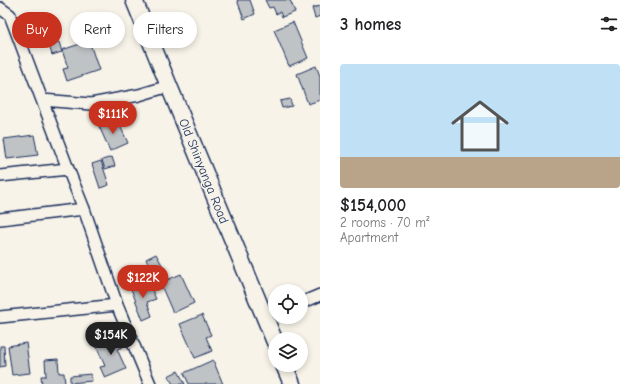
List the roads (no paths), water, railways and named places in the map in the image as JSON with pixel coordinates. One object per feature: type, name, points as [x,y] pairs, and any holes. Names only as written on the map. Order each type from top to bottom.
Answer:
[{"type":"main road","name":"Old Shinyanga Road","points":[[134,0],[169,86],[268,312]]},
{"type":"main road","points":[[287,372],[292,384]]},
{"type":"street","points":[[4,0],[84,209],[117,305],[150,384]]},
{"type":"street","points":[[0,8],[10,15]]},
{"type":"street","points":[[42,100],[91,104],[139,95],[169,86]]},
{"type":"street","points":[[0,176],[68,169]]},
{"type":"street","points":[[0,219],[84,209]]},
{"type":"street","points":[[308,300],[320,295]]},
{"type":"street","points":[[0,317],[117,305]]}]
